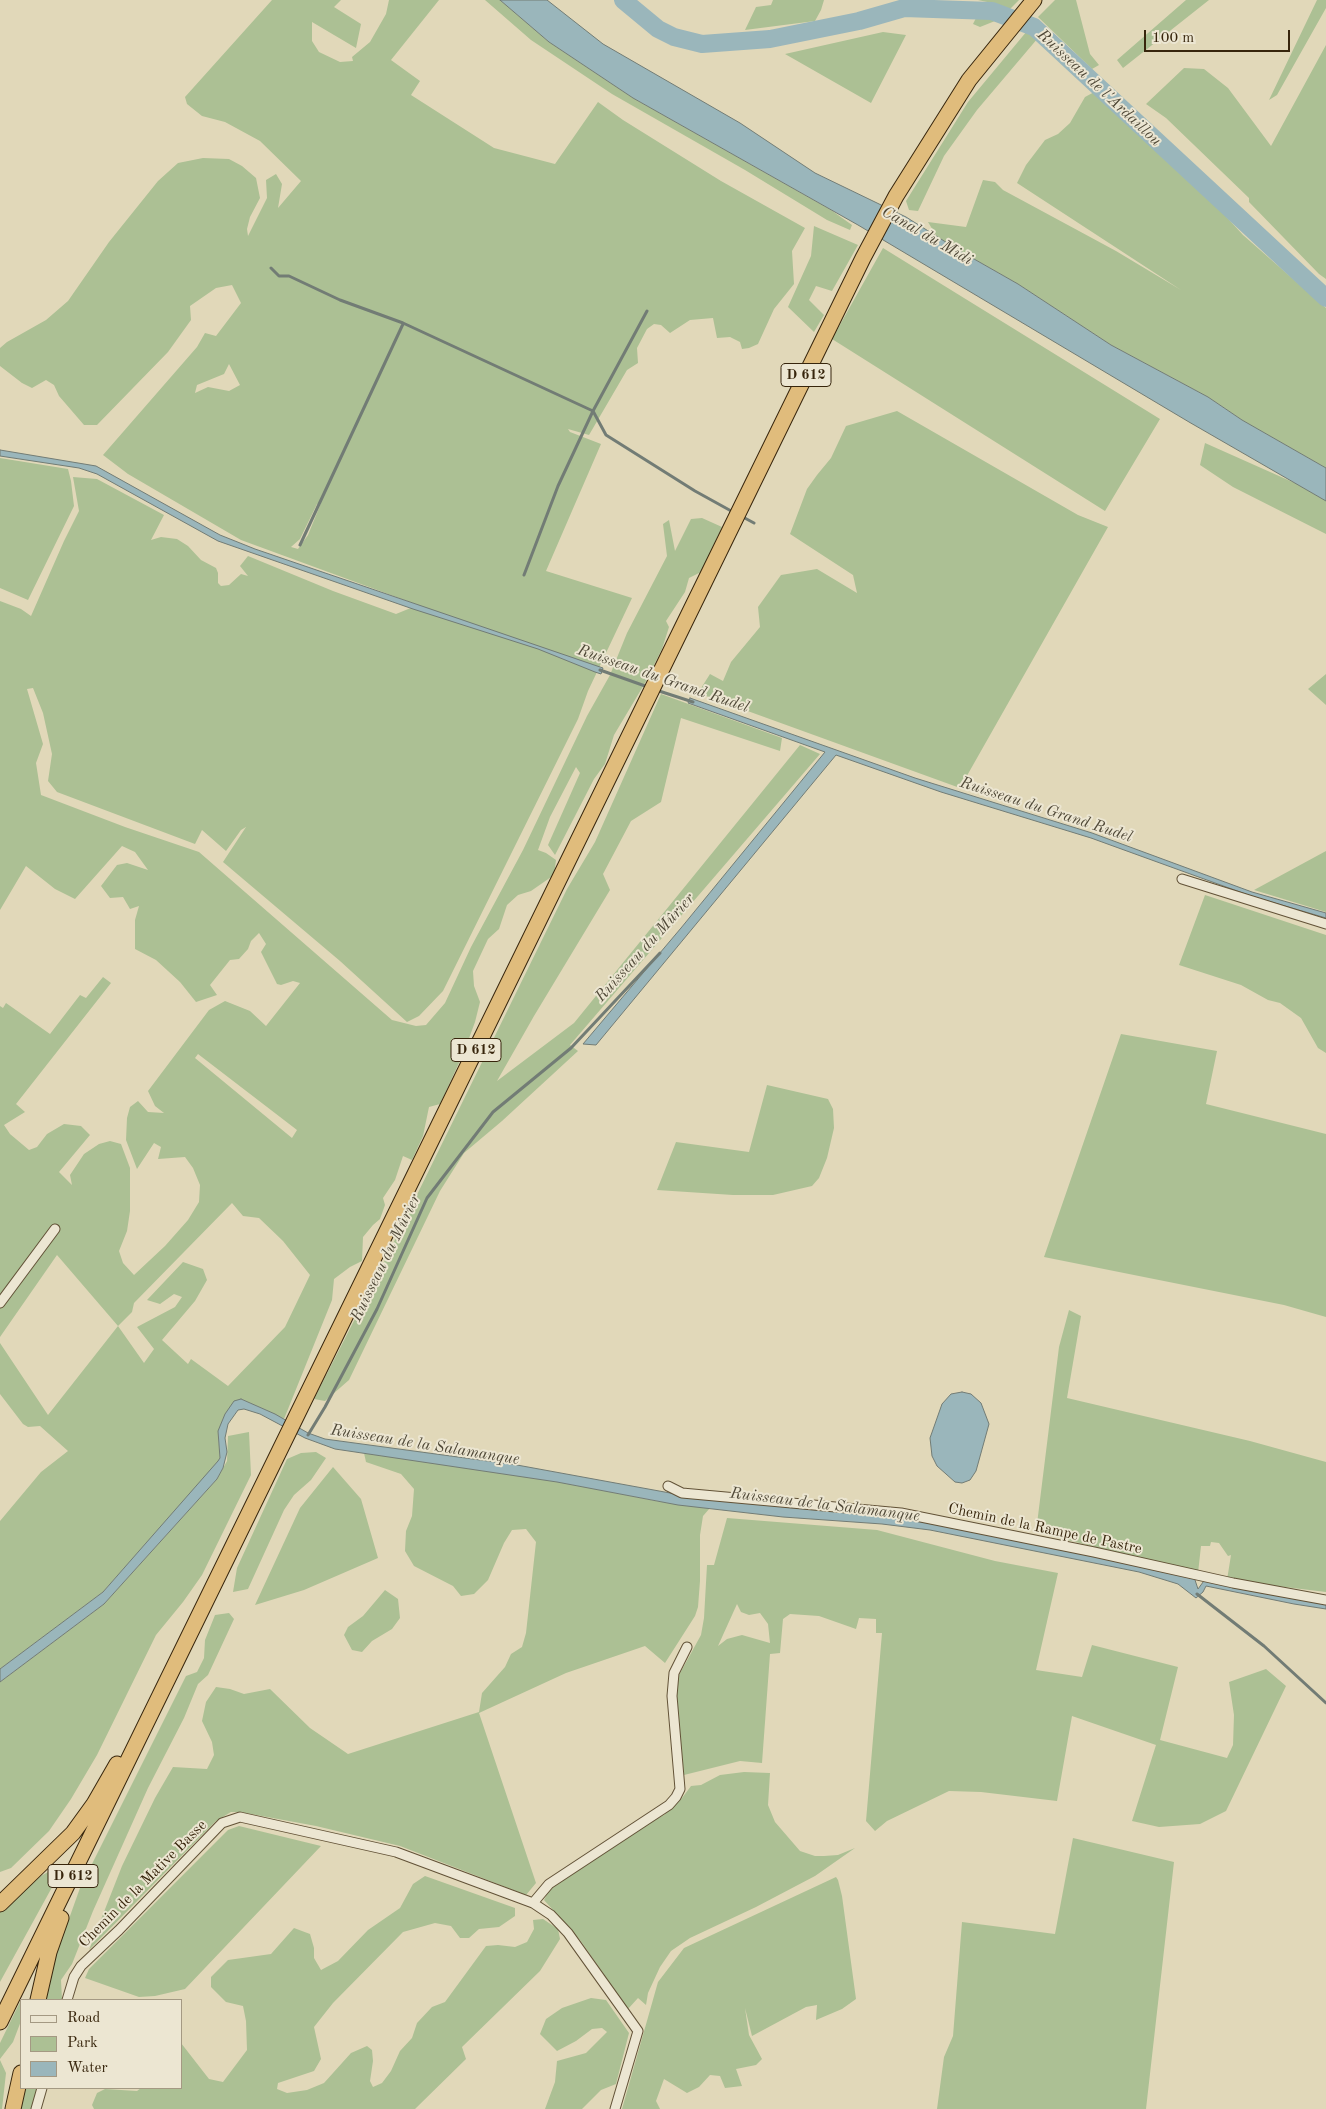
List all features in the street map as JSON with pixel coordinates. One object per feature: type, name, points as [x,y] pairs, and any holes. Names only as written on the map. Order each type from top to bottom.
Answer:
[{"type":"highway","name":"D 612","points":[[38,1999],[49,1952],[60,1919],[176,1663],[863,258],[896,196],[945,117],[1033,3]]},
{"type":"highway","name":"D 612","points":[[0,1904],[66,1840],[94,1804],[176,1663]]},
{"type":"highway","name":"D 612","points":[[0,2022],[145,1729]]},
{"type":"highway","points":[[13,2109],[20,2078]]},
{"type":"street","points":[[1182,879],[1326,924]]},
{"type":"street","points":[[0,1303],[54,1229]]},
{"type":"street","name":"Chemin de la Rampe de Pastre","points":[[668,1486],[691,1494],[901,1513],[1094,1552],[1233,1583],[1326,1600]]},
{"type":"street","points":[[533,1903],[549,1884],[669,1805],[676,1798],[680,1789],[672,1696],[674,1673],[687,1647]]},
{"type":"street","name":"Chemin de la Mative Basse","points":[[68,1999],[74,1977],[81,1966],[119,1930],[222,1823],[240,1817],[396,1852],[533,1903],[550,1915],[568,1934],[638,2031],[615,2109]]},
{"type":"street","points":[[36,2109],[42,2089]]},
{"type":"green space","points":[[272,0],[341,0],[334,7],[361,24],[356,48],[312,22],[312,41],[319,52],[340,62],[353,61],[352,57],[370,42],[386,14],[389,0],[439,0],[391,60],[420,81],[411,95],[494,148],[555,164],[598,102],[623,120],[721,181],[805,228],[792,251],[794,284],[774,309],[758,344],[742,349],[740,342],[730,337],[717,338],[713,318],[690,320],[670,333],[661,325],[654,324],[647,329],[637,348],[638,363],[627,370],[589,435],[568,429],[570,432],[601,444],[546,571],[632,598],[588,691],[578,719],[443,991],[419,1016],[407,1022],[340,961],[223,862],[246,827],[241,830],[226,851],[202,830],[195,844],[57,792],[48,781],[52,754],[43,713],[33,688],[27,689],[43,744],[36,763],[41,795],[125,827],[199,852],[392,1020],[416,1026],[426,1025],[445,1003],[471,947],[523,850],[587,716],[610,675],[627,633],[667,556],[663,524],[669,520],[675,551],[691,519],[702,518],[722,527],[701,572],[689,578],[685,592],[666,621],[669,627],[662,649],[645,683],[614,735],[605,764],[594,779],[555,855],[548,845],[580,773],[576,767],[550,817],[538,850],[556,860],[554,875],[531,891],[518,895],[507,905],[499,929],[488,939],[473,971],[474,986],[480,1002],[464,1052],[440,1104],[429,1107],[423,1136],[412,1160],[403,1156],[395,1180],[383,1198],[385,1205],[380,1219],[363,1237],[362,1261],[334,1279],[332,1300],[284,1419],[241,1399],[218,1432],[220,1458],[218,1463],[103,1592],[0,1669],[0,1521],[41,1472],[68,1451],[40,1426],[28,1427],[23,1424],[0,1394],[0,1343],[48,1415],[118,1326],[57,1255],[0,1337],[0,1006],[3,1008],[6,1003],[50,1034],[80,995],[86,998],[103,977],[111,983],[16,1104],[25,1112],[4,1125],[10,1134],[29,1150],[37,1147],[47,1134],[64,1124],[81,1126],[90,1135],[59,1172],[72,1185],[70,1175],[84,1154],[99,1144],[110,1141],[121,1144],[130,1168],[130,1211],[127,1231],[119,1251],[123,1263],[134,1275],[165,1246],[188,1220],[199,1202],[200,1185],[193,1168],[185,1157],[158,1159],[161,1147],[154,1143],[137,1169],[126,1140],[127,1118],[130,1107],[138,1101],[148,1112],[164,1113],[155,1106],[148,1091],[209,1010],[225,1001],[250,1011],[266,1026],[300,983],[293,981],[281,985],[277,984],[261,952],[266,944],[259,933],[239,959],[230,960],[210,985],[217,995],[196,1002],[180,982],[156,960],[135,949],[135,920],[139,906],[130,909],[123,897],[110,898],[101,886],[117,865],[127,863],[148,870],[135,852],[122,846],[75,899],[55,889],[26,866],[0,910],[0,601],[21,609],[31,616],[79,511],[73,477],[97,479],[164,515],[151,540],[161,537],[177,539],[188,546],[201,560],[216,568],[218,583],[221,586],[229,585],[241,574],[248,576],[240,566],[248,556],[333,591],[396,614],[418,605],[241,540],[128,474],[103,455],[197,347],[205,333],[216,336],[241,303],[232,285],[216,288],[190,306],[191,320],[168,352],[97,425],[84,425],[59,396],[54,385],[46,380],[32,388],[22,383],[0,366],[0,348],[46,320],[68,301],[109,242],[158,181],[178,163],[203,158],[229,159],[242,166],[256,178],[260,198],[250,217],[247,229],[248,236],[267,198],[266,180],[276,174],[282,184],[278,208],[301,181],[260,141],[225,122],[202,116],[187,104],[185,97]],"holes":[[[229,364],[240,385],[229,391],[208,387],[195,393],[197,385],[224,374]],[[321,503],[308,535],[298,549],[291,547],[300,539],[317,504]],[[198,1054],[297,1130],[292,1138],[195,1058]],[[232,1203],[243,1216],[259,1218],[283,1241],[310,1275],[285,1327],[228,1386],[191,1359],[188,1364],[162,1340],[195,1301],[207,1280],[203,1269],[183,1262],[147,1300],[160,1304],[174,1294],[182,1297],[175,1307],[137,1327],[154,1349],[144,1363],[118,1326],[132,1312],[134,1303]]]},
{"type":"green space","points":[[485,0],[500,0],[549,42],[633,98],[831,210],[852,225],[850,230],[827,220],[745,170],[612,94],[531,40]]},
{"type":"green space","points":[[773,0],[824,0],[815,21],[745,30],[756,7],[771,5]]},
{"type":"green space","points":[[978,0],[1019,0],[1005,17],[980,27],[973,24],[977,16],[993,7],[987,2]]},
{"type":"green space","points":[[1055,0],[1076,0],[1090,54],[1099,65],[1092,69],[1038,17]]},
{"type":"green space","points":[[1186,0],[1209,0],[1123,68],[1117,60]]},
{"type":"green space","points":[[1317,0],[1326,0],[1326,8],[1277,95],[1269,100]]},
{"type":"green space","points":[[1027,31],[1038,38],[977,110],[944,156],[918,211],[909,210],[906,201],[968,102]]},
{"type":"green space","points":[[883,32],[906,35],[871,103],[785,54]]},
{"type":"green space","points":[[1326,45],[1326,279],[1249,202],[1249,198],[1166,118],[1146,104],[1184,68],[1204,69],[1228,88],[1271,146]]},
{"type":"green space","points":[[1098,90],[1168,153],[1243,235],[1326,308],[1326,468],[1242,420],[1208,397],[1111,345],[1018,284],[937,237],[928,222],[966,227],[983,180],[995,182],[1003,190],[1116,251],[1181,290],[1017,183],[1026,165],[1045,140],[1058,134],[1070,123],[1085,97]]},
{"type":"green space","points":[[814,226],[858,245],[832,291],[816,286],[809,300],[824,315],[814,332],[788,307],[811,256]]},
{"type":"green space","points":[[883,248],[1160,419],[1105,511],[832,339]]},
{"type":"green space","points":[[897,411],[1078,515],[1108,527],[960,788],[698,693],[710,674],[723,681],[731,662],[760,627],[758,607],[781,575],[817,569],[857,593],[853,575],[790,534],[807,489],[831,458],[846,426]]},
{"type":"green space","points":[[1205,443],[1297,484],[1326,501],[1326,534],[1233,487],[1200,465]]},
{"type":"green space","points":[[0,458],[68,469],[71,481],[74,506],[28,600],[0,588]]},
{"type":"green space","points":[[1326,674],[1326,705],[1308,689]]},
{"type":"green space","points":[[661,694],[782,738],[780,751],[681,718],[661,802],[631,821],[603,874],[610,890],[497,1081],[574,1023],[800,745],[820,754],[570,1045],[578,1051],[464,1153],[440,1191],[349,1380],[325,1401],[314,1399],[383,1264],[567,889],[595,842]]},
{"type":"green space","points":[[1326,851],[1326,912],[1254,890]]},
{"type":"green space","points":[[1205,895],[1326,935],[1326,1053],[1318,1048],[1301,1018],[1280,1003],[1268,1000],[1241,985],[1179,965]]},
{"type":"green space","points":[[1121,1034],[1217,1051],[1206,1104],[1326,1134],[1326,1317],[1284,1305],[1044,1257]]},
{"type":"green space","points":[[767,1085],[828,1099],[833,1109],[834,1128],[827,1158],[819,1178],[812,1186],[773,1195],[733,1195],[657,1190],[676,1142],[749,1152]]},
{"type":"green space","points":[[1069,1310],[1081,1316],[1067,1398],[1250,1441],[1326,1462],[1326,1592],[1227,1580],[1231,1555],[1228,1556],[1219,1543],[1211,1542],[1210,1546],[1201,1546],[1198,1573],[1036,1532],[1059,1347]]},
{"type":"green space","points":[[249,1432],[251,1475],[202,1575],[156,1635],[97,1755],[71,1799],[49,1831],[11,1868],[0,1872],[0,1682],[104,1604],[217,1479],[227,1461],[228,1436]]},
{"type":"green space","points":[[316,1452],[326,1458],[311,1480],[294,1495],[284,1510],[248,1589],[233,1592],[237,1568],[287,1459],[301,1453]]},
{"type":"green space","points":[[364,1453],[560,1482],[656,1501],[710,1508],[703,1516],[700,1535],[700,1581],[698,1607],[695,1616],[665,1663],[645,1646],[566,1673],[479,1713],[536,1883],[526,1895],[400,1846],[316,1826],[231,1812],[216,1821],[89,1950],[122,1866],[155,1798],[173,1767],[207,1769],[214,1755],[212,1742],[202,1721],[206,1702],[216,1687],[244,1694],[270,1689],[310,1728],[348,1754],[479,1712],[482,1693],[505,1667],[511,1654],[522,1647],[526,1633],[536,1542],[526,1529],[512,1530],[504,1543],[488,1580],[474,1594],[461,1596],[453,1586],[414,1566],[405,1551],[406,1531],[412,1516],[414,1489],[401,1474],[366,1462]]},
{"type":"green space","points":[[333,1467],[361,1499],[378,1558],[304,1590],[255,1605],[300,1508]]},
{"type":"green space","points":[[727,1518],[877,1530],[995,1561],[1058,1573],[1036,1670],[1082,1677],[1092,1645],[1178,1667],[1160,1740],[1227,1758],[1233,1745],[1234,1715],[1229,1682],[1266,1669],[1286,1686],[1226,1811],[1200,1824],[1159,1827],[1132,1821],[1156,1745],[1072,1716],[1057,1801],[981,1792],[949,1791],[887,1821],[875,1831],[866,1821],[882,1633],[876,1633],[876,1619],[859,1618],[856,1629],[819,1616],[790,1614],[783,1619],[780,1653],[770,1654],[762,1763],[740,1761],[684,1775],[676,1695],[679,1675],[701,1635],[704,1618],[707,1565],[714,1565]],"holes":[[[737,1604],[741,1612],[749,1615],[760,1613],[768,1624],[770,1643],[742,1635],[727,1639],[718,1646]]]},
{"type":"green space","points":[[385,1590],[398,1599],[400,1618],[392,1629],[372,1641],[362,1652],[352,1650],[344,1635],[348,1627],[363,1616]]},
{"type":"green space","points":[[229,1613],[234,1619],[208,1675],[198,1684],[184,1718],[148,1788],[93,1911],[72,1964],[61,1980],[62,1999],[43,1999],[55,1958],[80,1888],[186,1676],[197,1672],[204,1658],[205,1640],[215,1615]]},
{"type":"green space","points":[[744,1772],[770,1773],[768,1805],[775,1822],[800,1851],[815,1856],[824,1856],[838,1855],[855,1848],[815,1876],[756,1907],[690,1938],[671,1951],[660,1967],[648,1993],[646,2005],[638,1998],[628,2009],[580,1940],[544,1900],[549,1890],[664,1815],[682,1798],[691,1786],[701,1785],[720,1775]]},
{"type":"green space","points":[[239,1826],[321,1846],[185,1989],[155,1996],[139,1997],[85,1978],[89,1969],[228,1830]]},
{"type":"green space","points":[[1073,1838],[1174,1862],[1146,2109],[937,2109],[944,2057],[953,2036],[962,1922],[1055,1934]]},
{"type":"green space","points":[[53,1869],[56,1880],[0,1982],[0,1912],[41,1876]]},
{"type":"green space","points":[[425,1876],[515,1908],[515,1916],[499,1927],[479,1929],[469,1938],[460,1938],[451,1926],[435,1923],[403,1932],[333,2003],[314,2027],[321,2059],[314,2071],[278,2083],[277,2089],[287,2093],[307,2090],[324,2083],[351,2053],[367,2046],[372,2050],[373,2061],[370,2081],[373,2087],[382,2083],[391,2071],[400,2051],[412,2038],[417,2023],[432,2007],[445,2002],[486,1946],[515,1947],[527,1942],[534,1929],[533,1920],[543,1919],[558,1929],[560,1939],[540,1971],[462,2047],[466,2059],[415,2109],[94,2109],[92,2105],[97,2093],[105,2089],[137,2091],[140,2089],[182,2089],[182,2044],[209,2079],[223,2082],[247,2050],[246,2021],[243,2006],[226,2002],[211,1987],[211,1977],[228,1960],[271,1954],[294,1928],[310,1934],[314,1948],[314,1958],[321,1970],[338,1961],[368,1930],[400,1908],[413,1884]]},
{"type":"green space","points":[[836,1877],[842,1896],[856,1999],[842,2009],[816,2020],[817,2005],[806,2007],[752,2036],[745,2008],[749,2035],[762,2059],[756,2065],[736,2069],[742,2086],[725,2088],[720,2076],[710,2075],[699,2087],[687,2093],[664,2079],[656,2101],[660,2109],[622,2109],[658,1982],[684,1948]]},
{"type":"green space","points":[[591,1998],[606,2000],[629,2033],[616,2084],[601,2090],[582,2109],[545,2109],[555,2082],[557,2061],[586,2053],[607,2032],[602,2028],[592,2029],[576,2041],[557,2051],[540,2034],[546,2019],[562,2008]]},
{"type":"green space","points":[[20,2002],[20,2024],[13,2042],[0,2059],[0,2043]]},
{"type":"green space","points":[[0,2060],[6,2073],[2,2109],[0,2109]]},
{"type":"green space","points":[[26,2089],[39,2089],[34,2109],[21,2109]]},
{"type":"water","name":"Canal du Midi","points":[[500,0],[547,0],[603,44],[740,123],[815,173],[906,217],[1018,284],[1111,345],[1208,397],[1242,420],[1326,468],[1326,501],[1189,422],[858,225],[633,98],[549,42]]},
{"type":"water","points":[[0,450],[96,466],[220,535],[255,549],[603,668],[601,674],[538,649],[413,609],[218,541],[97,474],[79,468],[0,456]]},
{"type":"water","points":[[690,698],[915,778],[1092,833],[1252,892],[1326,913],[1326,918],[1251,896],[1091,838],[941,792],[836,755],[596,1045],[583,1044],[825,752],[688,703]]},
{"type":"water","points":[[962,1392],[971,1394],[981,1403],[989,1424],[976,1471],[970,1480],[962,1483],[955,1482],[937,1466],[932,1456],[930,1438],[942,1404],[951,1394]]},
{"type":"water","points":[[241,1399],[275,1414],[308,1433],[325,1439],[517,1465],[681,1495],[896,1514],[1194,1577],[1198,1589],[1206,1578],[1326,1601],[1326,1609],[1206,1586],[1203,1592],[1196,1598],[1178,1584],[1139,1572],[930,1530],[882,1524],[783,1517],[678,1505],[557,1482],[335,1449],[305,1438],[260,1414],[244,1409],[238,1410],[228,1424],[225,1438],[227,1452],[223,1468],[217,1479],[104,1604],[0,1682],[0,1669],[103,1592],[218,1461],[220,1458],[218,1431],[225,1414],[234,1401]]},
{"type":"waterway","name":"Ruisseau de l'Ardaillou","points":[[623,0],[658,29],[674,37],[702,44],[770,39],[859,21],[904,8],[992,11],[1034,27],[1326,298]]},
{"type":"waterway","points":[[271,268],[279,276],[289,276],[340,300],[403,323],[593,411],[606,435],[695,491],[733,512]]},
{"type":"waterway","points":[[524,575],[558,486],[593,411],[647,311]]},
{"type":"waterway","points":[[300,545],[403,324]]},
{"type":"waterway","points":[[741,516],[754,523]]},
{"type":"waterway","name":"Ruisseau du Grand Rudel","points":[[600,670],[648,687]]},
{"type":"waterway","name":"Ruisseau du Grand Rudel","points":[[656,690],[693,702]]},
{"type":"waterway","name":"Ruisseau du Mûrier","points":[[308,1435],[377,1309],[427,1198],[493,1112],[571,1048],[660,953]]},
{"type":"waterway","name":"Ruisseau de la Salamanque","points":[[1197,1594],[1264,1646],[1326,1703]]}]
